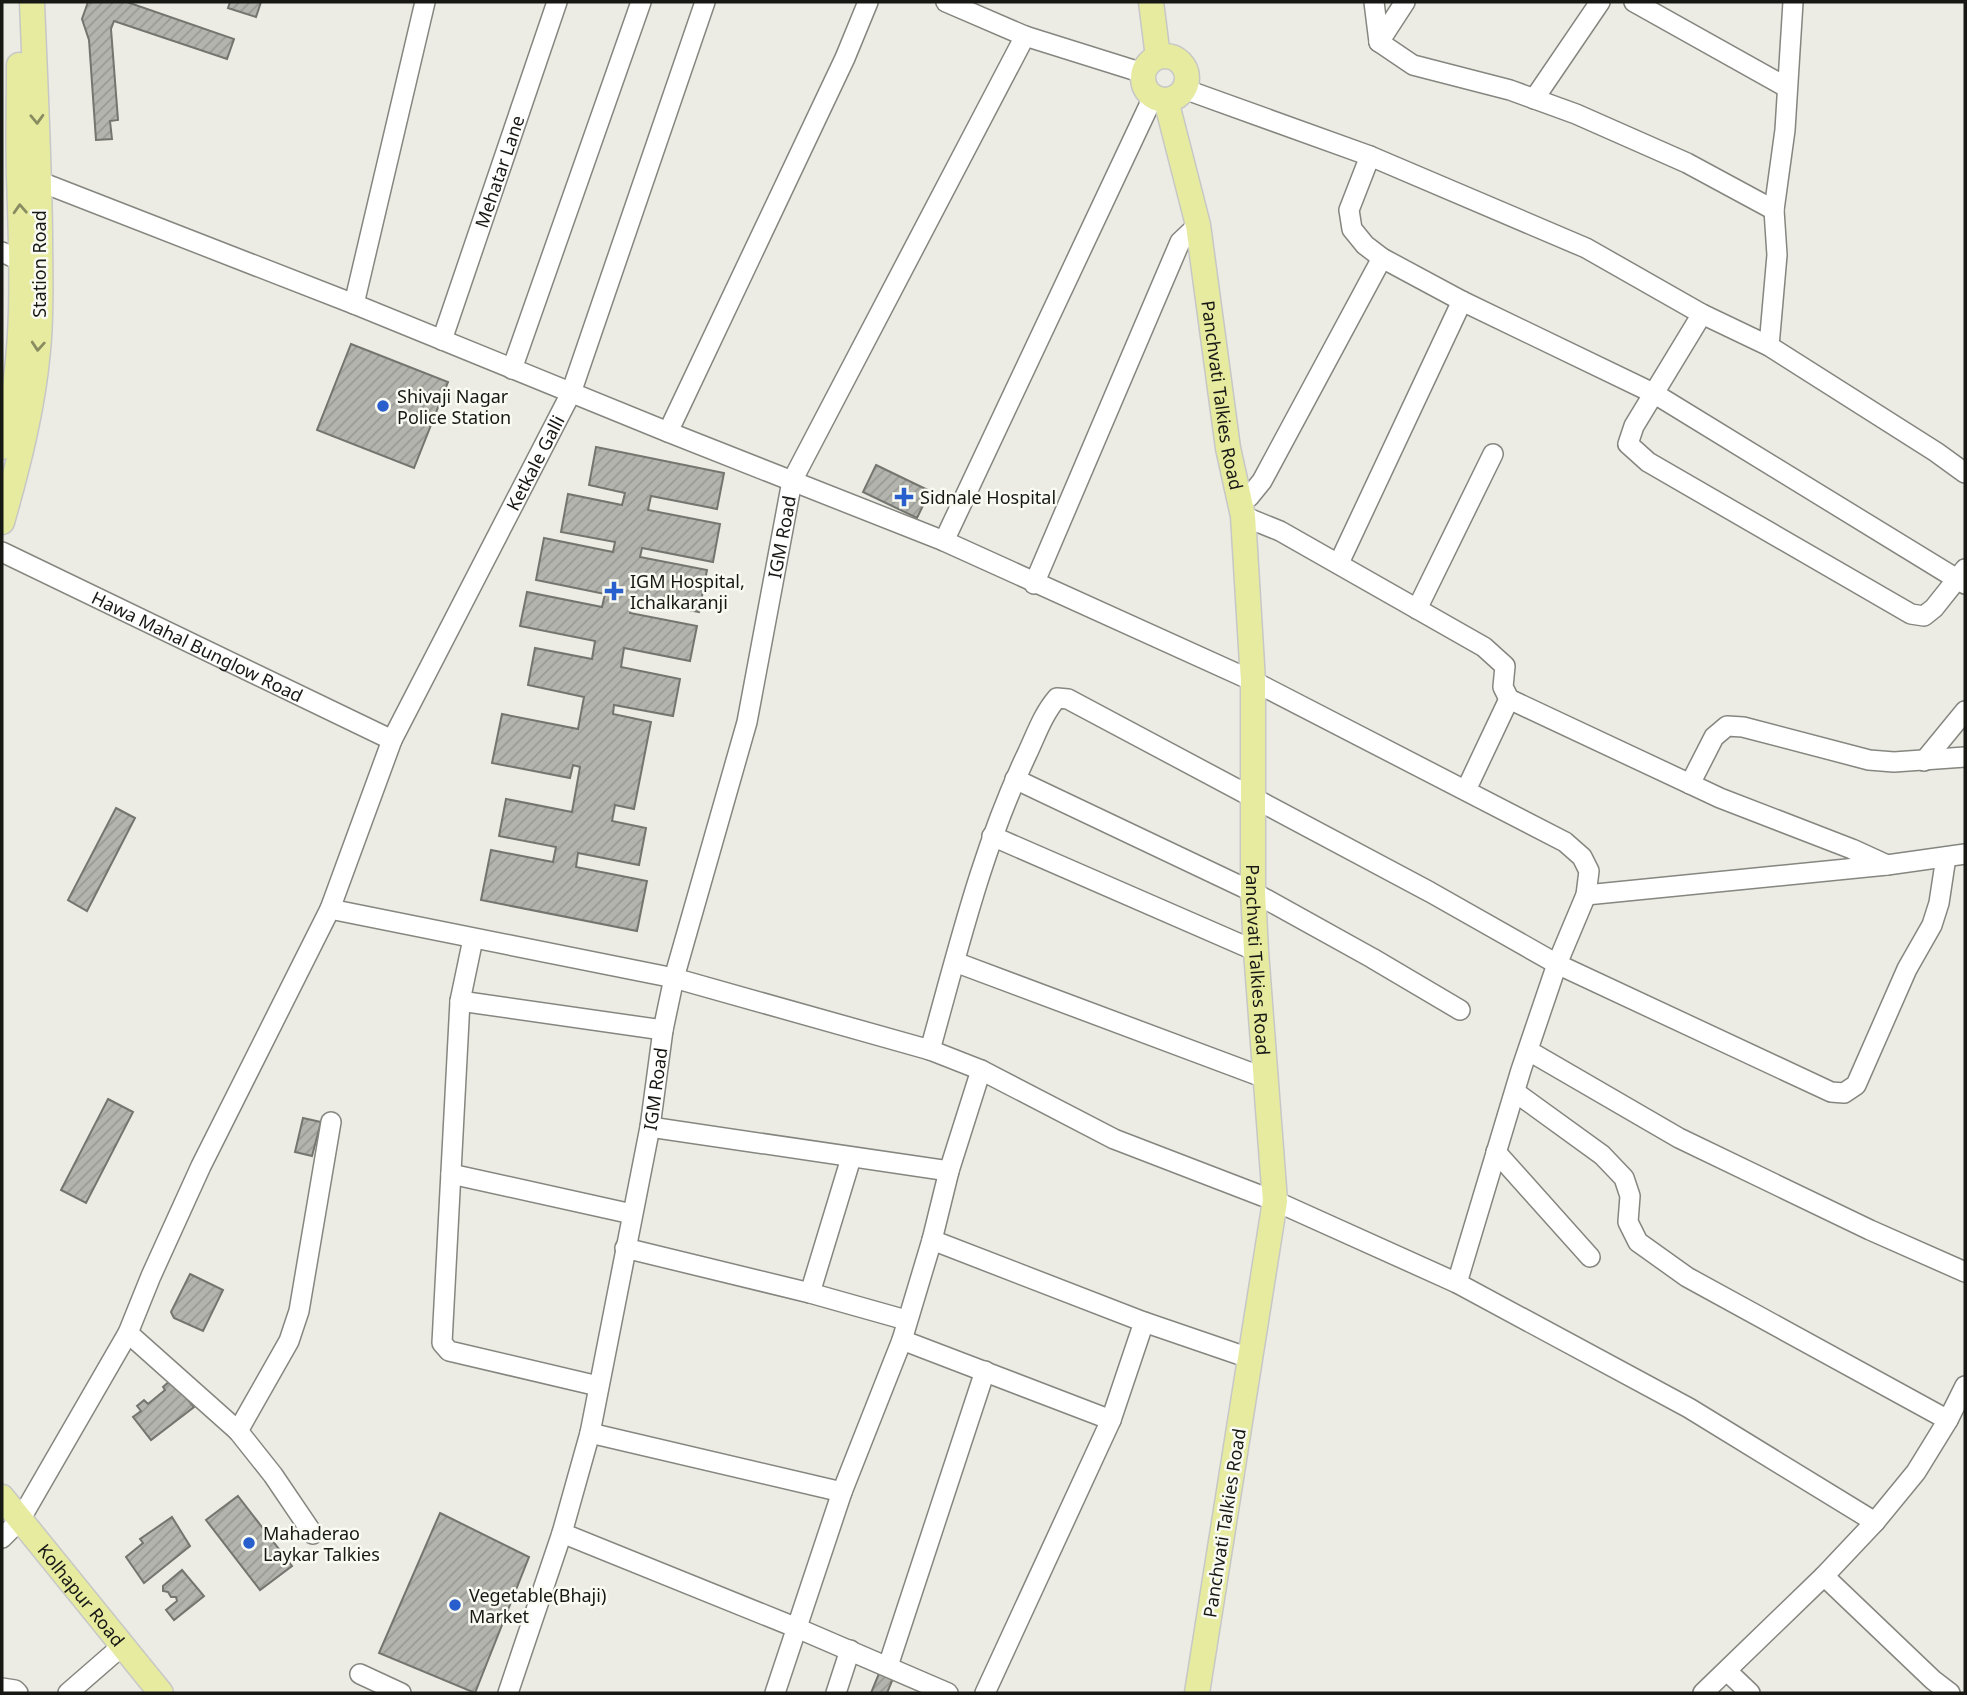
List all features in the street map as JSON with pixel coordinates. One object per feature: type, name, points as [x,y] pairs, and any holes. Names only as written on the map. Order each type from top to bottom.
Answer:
[{"type":"main road","name":"Station Road","points":[[2,523],[31,402],[38,349],[40,291],[29,177],[18,2]]},
{"type":"main road","name":"Station Road","points":[[2,447],[17,368],[12,257],[29,177],[32,2]]},
{"type":"main road","points":[[1150,65],[1173,57],[1184,67],[1187,82],[1168,95],[1144,87],[1150,65],[1151,2]]},
{"type":"main road","name":"Panchvati Talkies Road","points":[[1168,95],[1198,225],[1228,448],[1242,508],[1253,681],[1253,892],[1275,1202],[1197,1693]]},
{"type":"main road","name":"Kolhapur Road","points":[[2,1497],[161,1693]]},
{"type":"street","points":[[354,304],[425,2]]},
{"type":"street","name":"Mehatar Lane","points":[[442,341],[557,2]]},
{"type":"street","points":[[512,369],[641,2]]},
{"type":"street","name":"Ketkale Galli","points":[[2,1538],[20,1520],[128,1333],[150,1276],[201,1166],[330,909],[392,740],[571,393],[705,2]]},
{"type":"street","points":[[668,432],[845,58],[868,2]]},
{"type":"street","points":[[946,2],[1025,36],[1150,65]]},
{"type":"street","points":[[1374,2],[1380,42],[1413,65],[1534,99],[1576,114],[1687,163],[1774,210]]},
{"type":"street","points":[[1380,42],[1405,2]]},
{"type":"street","points":[[1534,99],[1600,2]]},
{"type":"street","points":[[1634,2],[1786,87]]},
{"type":"street","points":[[1769,346],[1777,256],[1774,210],[1784,130],[1793,2]]},
{"type":"street","name":"IGM Road","points":[[508,1693],[562,1533],[590,1433],[650,1127],[663,1030],[674,978],[747,722],[792,481],[1025,36]]},
{"type":"street","points":[[944,541],[1168,95],[1370,156],[1586,248],[1702,314],[1769,346],[1965,473]]},
{"type":"street","points":[[1370,156],[1349,210],[1352,229],[1365,245],[1382,258],[1462,301],[1655,394],[1963,577],[1924,616],[1911,614],[1648,462],[1628,444],[1634,426],[1655,394],[1702,314]]},
{"type":"street","points":[[29,177],[354,304],[944,541],[1253,681],[1565,842],[1581,857],[1590,871],[1586,895],[1557,964],[1457,1283]]},
{"type":"street","points":[[1034,583],[1180,242],[1198,225]]},
{"type":"street","points":[[1382,258],[1262,481],[1242,508],[1485,647],[1504,666],[1503,687],[1509,699],[1690,784],[1887,865]]},
{"type":"street","points":[[1339,563],[1462,301]]},
{"type":"street","points":[[1417,609],[1493,454]]},
{"type":"street","name":"Hawa Mahal Bunglow Road","points":[[2,552],[392,740]]},
{"type":"street","points":[[930,1050],[992,836],[1048,709],[1058,698],[1068,699],[1430,892],[1557,964],[1831,1092],[1844,1093],[1856,1085],[1907,970],[1932,925],[1939,904],[1945,857]]},
{"type":"street","points":[[1466,790],[1509,699]]},
{"type":"street","points":[[1924,761],[1965,711]]},
{"type":"street","points":[[1690,784],[1714,737],[1727,726],[1743,727],[1869,760],[1924,761],[1965,757]]},
{"type":"street","points":[[1015,779],[1253,892],[1460,1010]]},
{"type":"street","points":[[992,836],[1256,951]]},
{"type":"street","points":[[1586,895],[1887,865],[1965,854]]},
{"type":"street","points":[[330,909],[674,978],[930,1050],[981,1070],[1114,1139],[1275,1202],[1457,1283],[1689,1408],[1875,1522]]},
{"type":"street","points":[[473,939],[460,1001],[442,1343],[449,1351],[598,1386]]},
{"type":"street","points":[[955,962],[1265,1078]]},
{"type":"street","points":[[460,1001],[663,1030]]},
{"type":"street","points":[[1529,1051],[1679,1138],[1870,1230],[1965,1272]]},
{"type":"street","points":[[775,1693],[842,1492],[902,1340],[932,1240],[949,1171],[981,1070]]},
{"type":"street","points":[[1515,1092],[1602,1155],[1624,1178],[1630,1196],[1628,1222],[1639,1242],[1687,1277],[1948,1420]]},
{"type":"street","points":[[238,1431],[289,1341],[299,1311],[331,1122]]},
{"type":"street","points":[[650,1127],[949,1171]]},
{"type":"street","points":[[1496,1152],[1590,1257]]},
{"type":"street","points":[[810,1293],[851,1158]]},
{"type":"street","points":[[451,1174],[632,1214]]},
{"type":"street","points":[[932,1240],[1144,1322],[1252,1359]]},
{"type":"street","points":[[625,1248],[810,1293],[906,1320]]},
{"type":"street","points":[[985,1693],[1111,1420],[1144,1322]]},
{"type":"street","points":[[128,1333],[238,1431],[273,1475],[313,1534]]},
{"type":"street","points":[[902,1340],[1111,1420]]},
{"type":"street","points":[[888,1666],[985,1371]]},
{"type":"street","points":[[1703,1693],[1824,1576],[1875,1522],[1916,1472],[1965,1386]]},
{"type":"street","points":[[590,1433],[842,1492]]},
{"type":"street","points":[[562,1533],[888,1666],[903,1684],[948,1693]]},
{"type":"street","points":[[1824,1576],[1950,1693]]},
{"type":"street","points":[[68,1693],[122,1646]]},
{"type":"street","points":[[836,1693],[850,1650]]},
{"type":"street","points":[[1727,1671],[1750,1693]]},
{"type":"street","points":[[360,1674],[401,1693]]},
{"type":"street","points":[[2,1688],[18,1693]]},
{"type":"building","points":[[88,2],[127,2],[234,39],[227,59],[114,21],[111,29],[118,120],[110,121],[112,139],[96,140],[89,40],[82,19]]},
{"type":"building","points":[[230,2],[261,2],[256,17],[228,8]]},
{"type":"building","name":"Shivaji Nagar Police Station","points":[[351,344],[448,382],[414,468],[317,430]]},
{"type":"building","points":[[596,447],[724,473],[717,509],[651,496],[648,510],[720,524],[713,562],[642,548],[640,557],[707,570],[699,612],[633,599],[630,613],[697,626],[690,661],[624,648],[621,667],[680,679],[673,716],[614,705],[613,714],[651,722],[634,809],[615,805],[612,821],[646,828],[639,865],[578,853],[576,867],[647,881],[637,931],[481,900],[491,850],[553,862],[556,847],[499,836],[506,799],[572,812],[580,767],[573,765],[570,778],[492,763],[502,714],[578,729],[584,697],[528,685],[535,648],[592,659],[595,641],[520,626],[527,592],[602,607],[605,594],[536,580],[544,538],[613,552],[615,542],[561,532],[568,494],[622,505],[625,493],[589,485]]},
{"type":"building","points":[[876,465],[930,491],[917,518],[863,492]]},
{"type":"building","points":[[116,808],[135,818],[87,911],[68,900]]},
{"type":"building","points":[[108,1099],[133,1112],[86,1203],[61,1190]]},
{"type":"building","points":[[303,1118],[321,1122],[312,1156],[295,1152]]},
{"type":"building","points":[[190,1274],[223,1290],[203,1331],[174,1318],[171,1312]]},
{"type":"building","points":[[171,1380],[194,1407],[151,1440],[133,1417],[141,1411],[137,1406],[144,1400],[148,1404],[165,1390],[163,1387]]},
{"type":"building","name":"Mahaderao Laykar Talkies","points":[[238,1496],[292,1566],[260,1590],[206,1520]]},
{"type":"building","name":"Vegetable(Bhaji) Market","points":[[440,1513],[529,1557],[475,1693],[379,1653]]},
{"type":"building","points":[[172,1517],[190,1546],[144,1583],[126,1557],[143,1543],[140,1539]]},
{"type":"building","points":[[182,1570],[204,1596],[174,1620],[166,1610],[177,1601],[176,1597],[163,1591],[163,1586]]},
{"type":"building","points":[[880,1671],[894,1676],[887,1693],[871,1693]]},
{"type":"place","name":"Shivaji Nagar Police Station","points":[[383,406]]},
{"type":"place","name":"Sidnale Hospital","points":[[904,497]]},
{"type":"place","name":"IGM Hospital, Ichalkaranji","points":[[614,591]]},
{"type":"place","name":"Mahaderao Laykar Talkies","points":[[249,1543]]},
{"type":"place","name":"Vegetable(Bhaji) Market","points":[[455,1605]]}]
